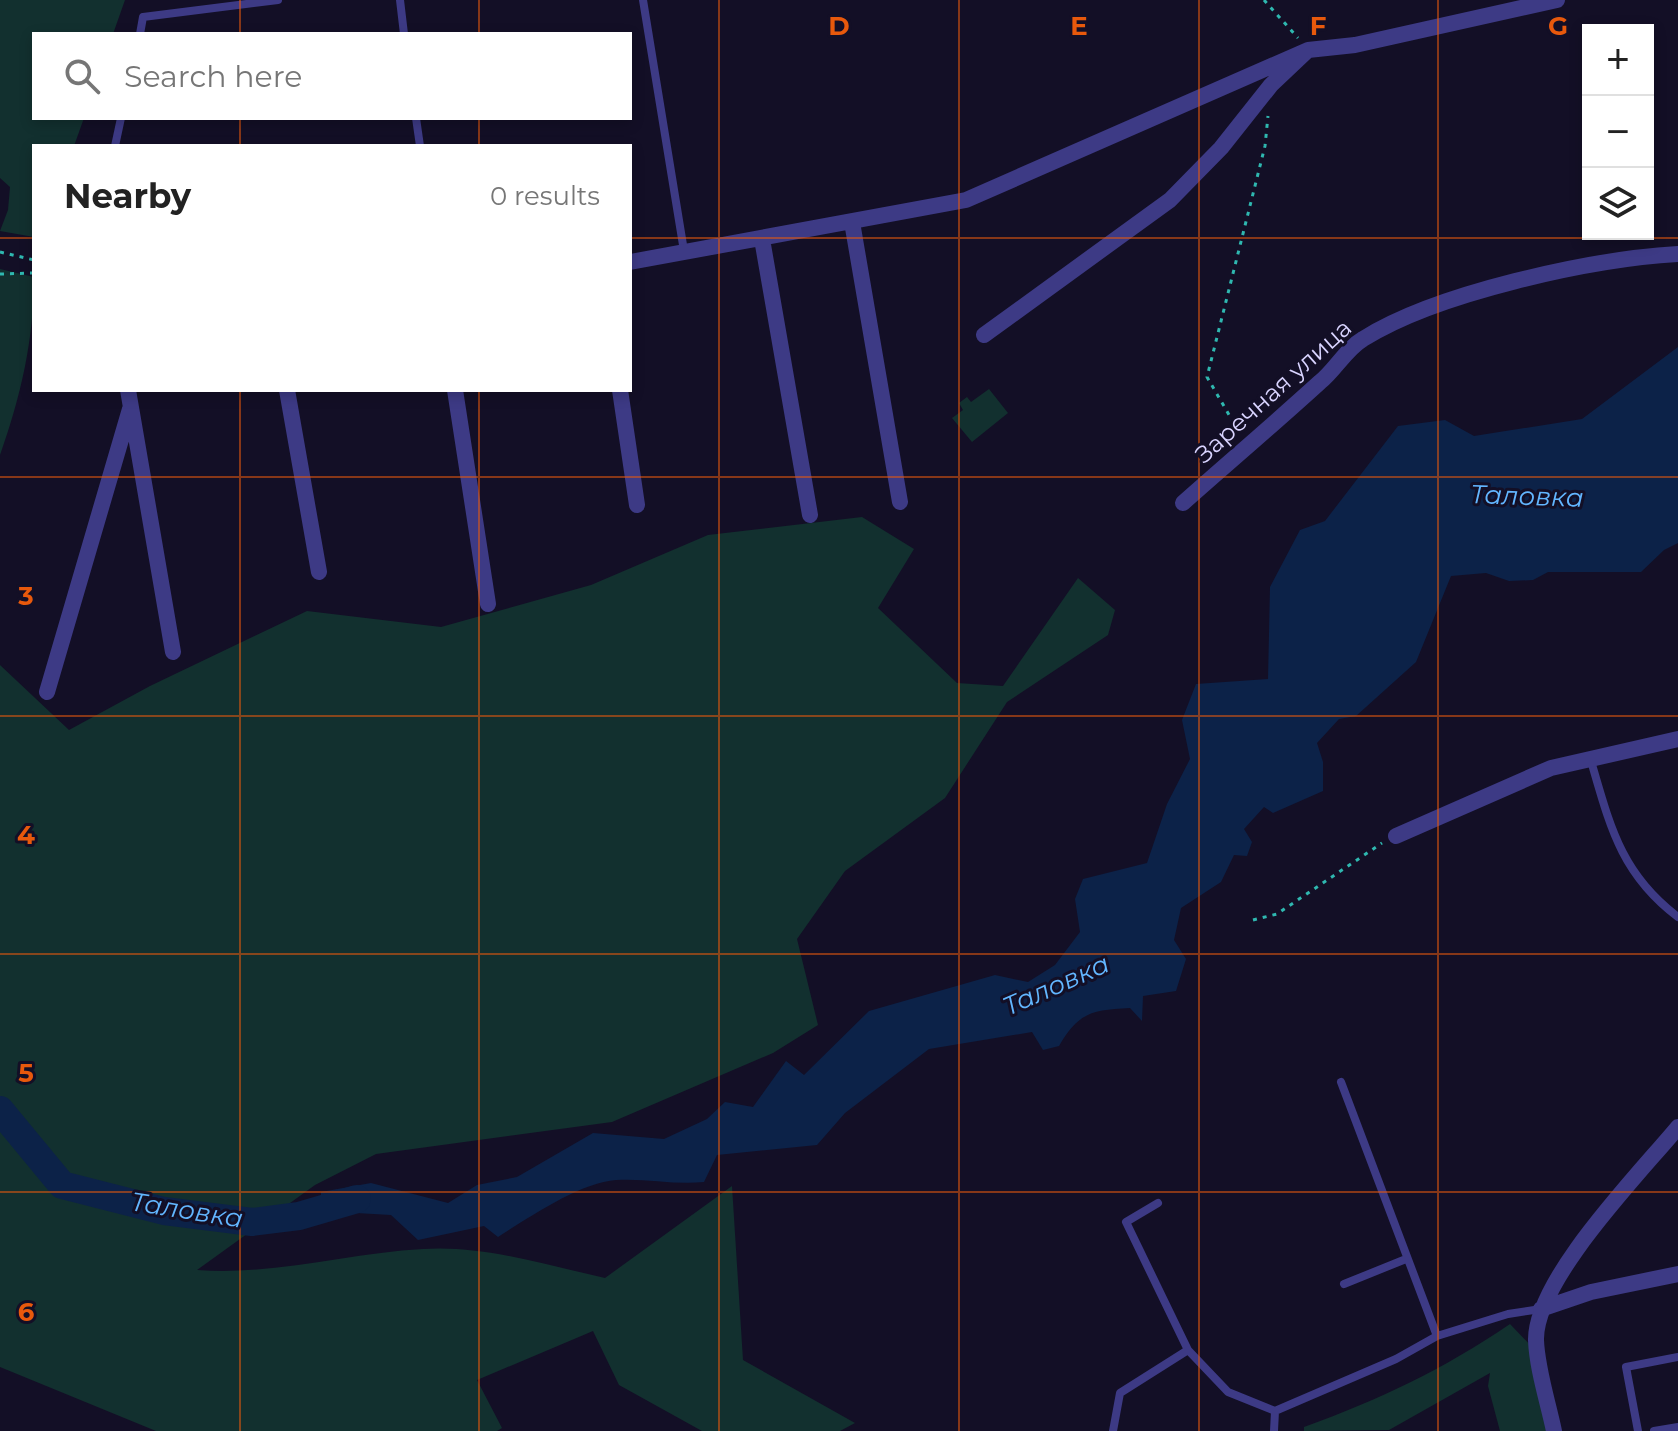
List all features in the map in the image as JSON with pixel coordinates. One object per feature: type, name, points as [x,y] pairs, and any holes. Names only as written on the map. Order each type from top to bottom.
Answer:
[{"type":"street","points":[[632,262],[966,200],[1308,50],[1355,45],[1557,0]]},
{"type":"street","points":[[984,335],[1170,200],[1221,148],[1271,85],[1308,50]]},
{"type":"street","points":[[852,222],[900,502]]},
{"type":"street","points":[[762,239],[810,515]]},
{"type":"street","name":"Заречная улица","points":[[1183,503],[1324,379],[1361,340],[1410,318],[1492,289],[1620,257],[1678,254]]},
{"type":"street","points":[[128,392],[173,652]]},
{"type":"street","points":[[287,392],[319,572]]},
{"type":"street","points":[[455,392],[488,604]]},
{"type":"street","points":[[620,392],[637,505]]},
{"type":"street","points":[[47,692],[130,409]]},
{"type":"street","points":[[1396,836],[1551,768],[1678,739]]},
{"type":"street","points":[[1554,1431],[1536,1340],[1541,1309],[1567,1262],[1678,1127]]},
{"type":"street","points":[[1541,1309],[1591,1292],[1678,1274]]},
{"type":"lane","points":[[140,32],[143,17],[278,0]]},
{"type":"lane","points":[[400,0],[404,32]]},
{"type":"lane","points":[[643,0],[684,251]]},
{"type":"lane","points":[[115,144],[121,120]]},
{"type":"lane","points":[[416,120],[420,144]]},
{"type":"lane","points":[[1591,761],[1611,830],[1633,874],[1652,898],[1678,917]]},
{"type":"lane","points":[[1341,1082],[1437,1336]]},
{"type":"lane","points":[[1158,1203],[1126,1222],[1188,1350],[1228,1392],[1275,1411],[1396,1359],[1437,1336],[1508,1314],[1541,1309]]},
{"type":"lane","points":[[1344,1284],[1406,1259]]},
{"type":"lane","points":[[1113,1431],[1120,1393],[1188,1350]]},
{"type":"lane","points":[[1638,1431],[1626,1367],[1678,1357]]},
{"type":"lane","points":[[1274,1431],[1275,1411]]},
{"type":"lane","points":[[1654,1431],[1678,1427]]},
{"type":"path","points":[[1264,0],[1308,50]]},
{"type":"path","points":[[1247,446],[1207,377],[1265,146],[1268,116]]},
{"type":"path","points":[[0,252],[32,260]]},
{"type":"path","points":[[0,274],[32,273]]},
{"type":"path","points":[[1253,920],[1277,914],[1396,836]]},
{"type":"green space","points":[[0,0],[125,0],[114,32],[32,32],[32,120],[83,120],[75,144],[32,144],[32,237],[0,231],[8,210],[10,187],[0,178]]},
{"type":"green space","points":[[0,269],[32,277],[32,323],[25,367],[0,455]]},
{"type":"green space","points":[[989,389],[1008,413],[972,442],[952,418],[963,410],[959,403],[967,397],[971,402]]},
{"type":"green space","points":[[862,517],[914,549],[878,608],[957,683],[1003,686],[1078,578],[1115,610],[1108,635],[1007,702],[945,798],[845,871],[797,939],[818,1025],[773,1053],[612,1122],[376,1154],[315,1185],[197,1270],[253,1270],[395,1251],[446,1249],[515,1257],[605,1278],[732,1186],[743,1360],[855,1423],[840,1431],[702,1431],[619,1385],[593,1331],[477,1380],[502,1428],[497,1431],[156,1431],[0,1367],[0,665],[69,730],[150,686],[307,611],[441,627],[591,585],[708,535]]},
{"type":"green space","points":[[1510,1324],[1535,1350],[1549,1431],[1500,1431],[1488,1386],[1490,1373],[1389,1430],[1304,1431],[1304,1427],[1359,1406],[1435,1369]]},
{"type":"water","points":[[1678,347],[1678,543],[1664,550],[1641,572],[1548,572],[1533,580],[1509,581],[1486,573],[1451,576],[1416,662],[1356,716],[1339,719],[1317,743],[1323,762],[1323,791],[1273,813],[1264,807],[1244,829],[1252,842],[1247,856],[1234,855],[1221,882],[1181,908],[1174,940],[1186,959],[1176,991],[1143,996],[1142,1021],[1130,1008],[1096,1012],[1073,1026],[1059,1046],[1043,1050],[1032,1032],[929,1049],[845,1113],[817,1145],[717,1155],[704,1182],[602,1182],[555,1202],[498,1237],[484,1226],[418,1240],[391,1215],[321,1211],[321,1192],[371,1183],[448,1203],[477,1185],[517,1177],[593,1133],[664,1139],[707,1119],[725,1102],[753,1107],[786,1061],[804,1075],[869,1011],[995,975],[1028,982],[1055,965],[1080,932],[1075,899],[1083,879],[1147,863],[1167,804],[1190,759],[1182,720],[1196,684],[1268,679],[1270,587],[1300,530],[1325,521],[1398,426],[1445,420],[1474,436],[1582,419]]},
{"type":"waterway","name":"Таловка","points":[[0,1110],[62,1185],[164,1211],[252,1222],[299,1216],[357,1199]]}]
